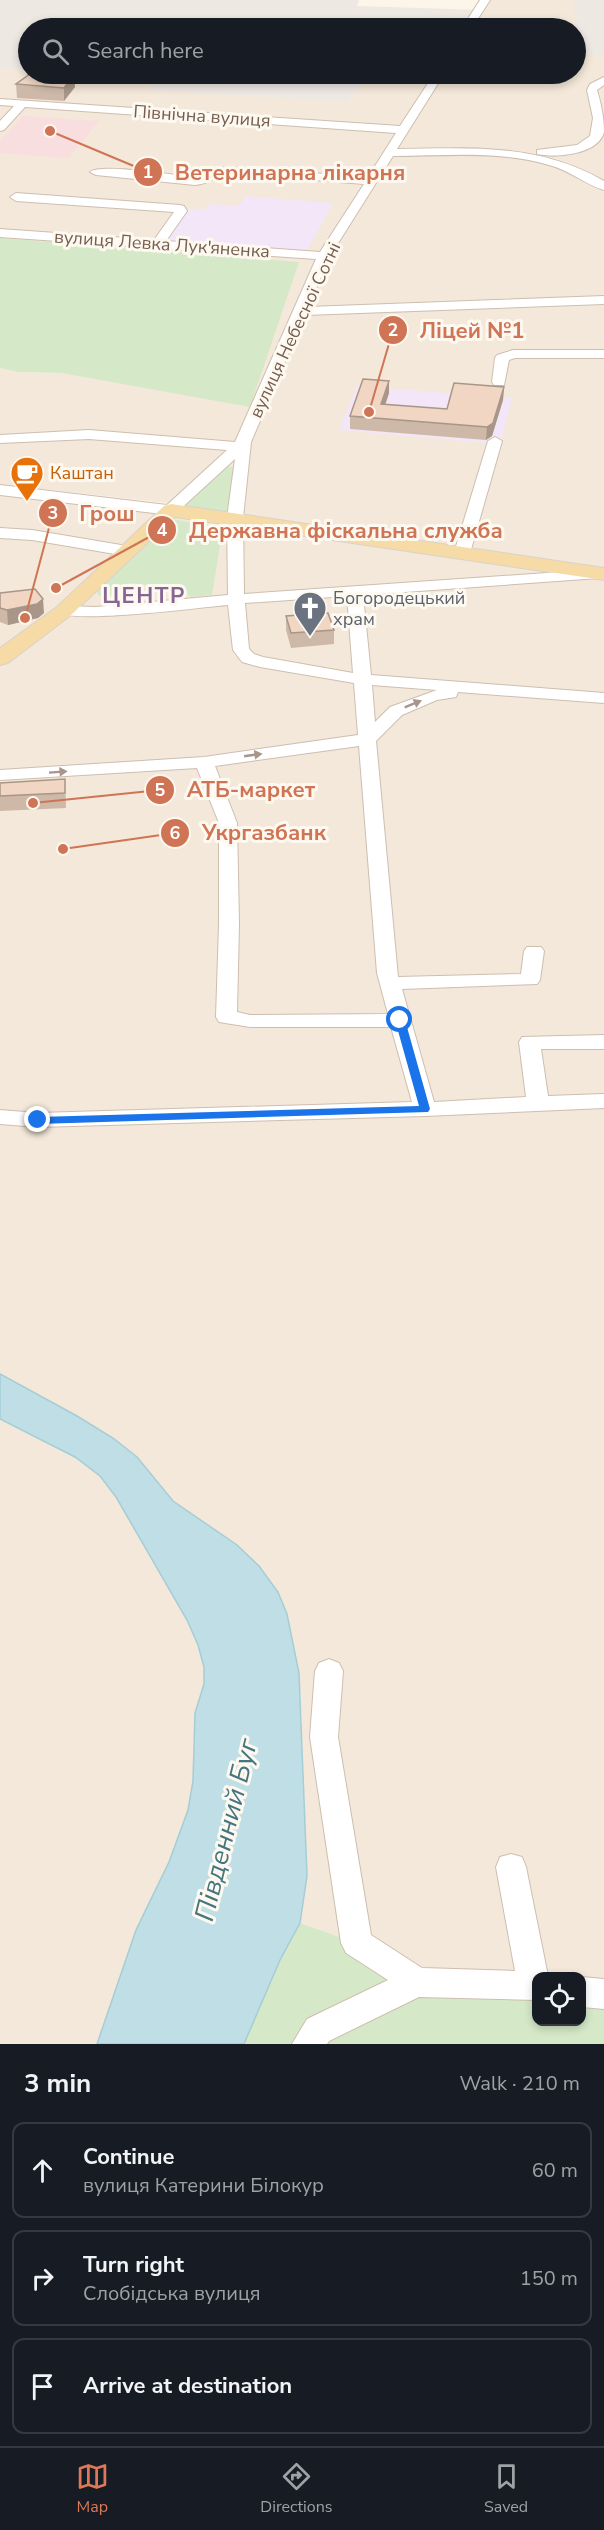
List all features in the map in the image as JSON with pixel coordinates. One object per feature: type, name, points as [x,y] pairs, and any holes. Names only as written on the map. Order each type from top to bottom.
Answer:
[{"type":"main road","points":[[0,658],[64,611],[171,510],[462,553],[518,569],[603,573]]},
{"type":"street","points":[[473,18],[485,0]]},
{"type":"street","points":[[390,153],[513,154],[564,150],[589,145],[596,138],[599,130],[599,117],[592,90],[604,80]]},
{"type":"street","name":"вулиця Небесної Сотні","points":[[171,510],[241,445],[324,256],[433,84]]},
{"type":"street","name":"Північна вулиця","points":[[0,102],[405,130]]},
{"type":"street","points":[[0,128],[22,104]]},
{"type":"street","points":[[513,154],[563,163],[582,171],[604,186]]},
{"type":"street","points":[[96,172],[195,181],[207,180],[214,173],[226,170],[372,181]]},
{"type":"street","points":[[16,197],[180,209],[182,211],[158,243]]},
{"type":"street","name":"вулиця Левка Лук'яненка","points":[[0,233],[324,256]]},
{"type":"street","points":[[299,311],[330,312],[604,300]]},
{"type":"street","points":[[499,382],[502,358],[513,354],[604,354]]},
{"type":"street","points":[[0,439],[72,433],[241,445],[235,518],[236,599],[241,650],[248,658],[361,679],[604,698]]},
{"type":"street","points":[[462,553],[495,441]]},
{"type":"street","points":[[0,490],[171,510]]},
{"type":"street","points":[[0,532],[127,551]]},
{"type":"street","points":[[64,611],[96,612],[354,591],[518,569]]},
{"type":"street","points":[[354,591],[387,973],[425,1109]]},
{"type":"street","points":[[0,775],[204,762],[368,739],[396,711],[433,696],[481,690]]},
{"type":"street","points":[[204,762],[228,823],[229,924],[226,1017],[250,1021],[400,1020]]},
{"type":"street","points":[[389,983],[530,980],[534,951]]},
{"type":"street","points":[[538,1105],[530,1042],[604,1042]]},
{"type":"street","points":[[0,1117],[38,1120],[601,1104]]},
{"type":"street","points":[[329,1671],[324,1737],[357,1943],[417,1982]]},
{"type":"street","points":[[511,1867],[532,1972]]},
{"type":"street","points":[[308,2044],[318,2030],[417,1982],[532,1986]]},
{"type":"street","points":[[586,1992],[604,1994]]},
{"type":"shaded area","points":[[0,0],[359,0],[357,6],[479,10],[474,18],[18,18],[18,69],[0,68]]},
{"type":"shaded area","points":[[485,0],[604,0],[604,1994],[586,1992],[586,1972],[532,1972],[532,1986],[417,1982],[357,1943],[300,1923],[307,1876],[301,1703],[299,1673],[287,1614],[278,1592],[250,1556],[173,1501],[137,1457],[126,1448],[77,1416],[0,1374],[0,495],[154,512],[167,503],[0,484],[0,368],[18,372],[61,373],[298,263],[34,241],[0,263],[0,68],[18,69],[18,84],[154,84],[149,89],[348,102],[361,84],[586,84],[586,18],[473,18]]},
{"type":"shaded area","points":[[574,0],[604,0],[604,56],[586,55],[586,18],[575,18]]},
{"type":"shaded area","points":[[153,84],[361,84],[348,102],[148,90]]},
{"type":"shaded area","points":[[23,116],[99,121],[69,158],[0,153],[0,141]]},
{"type":"shaded area","points":[[246,196],[333,203],[306,252],[166,242],[189,209],[207,209],[209,204],[239,206]]},
{"type":"shaded area","points":[[357,386],[512,398],[500,444],[339,430]]},
{"type":"shaded area","points":[[0,1419],[75,1457],[100,1476],[116,1497],[187,1620],[198,1645],[204,1667],[204,1684],[195,1713],[193,1781],[188,1810],[169,1862],[136,1930],[97,2044],[0,2044]]},
{"type":"green space","points":[[0,238],[299,262],[250,407],[62,373],[18,372],[0,368]]},
{"type":"green space","points":[[225,466],[236,468],[229,512],[185,506]]},
{"type":"green space","points":[[170,519],[223,527],[212,595],[190,597],[183,589],[129,583],[115,594],[98,595],[97,589]]},
{"type":"green space","points":[[300,1923],[357,1943],[417,1982],[532,1986],[532,2026],[586,2026],[586,1992],[604,1994],[604,2044],[244,2044],[280,1960]]},
{"type":"water","name":"Південний Буг","points":[[0,1374],[77,1416],[113,1438],[137,1457],[173,1501],[237,1545],[259,1566],[278,1592],[287,1614],[299,1673],[307,1876],[300,1923],[280,1960],[244,2044],[97,2044],[136,1930],[169,1862],[188,1810],[193,1781],[195,1713],[204,1684],[204,1667],[198,1645],[187,1620],[116,1497],[100,1476],[75,1457],[0,1419]]},
{"type":"building","points":[[18,83],[67,84],[64,88],[16,84]]},
{"type":"building","points":[[363,379],[389,381],[381,404],[447,409],[454,383],[504,387],[493,423],[487,427],[350,416]]},
{"type":"building","points":[[35,589],[43,599],[37,604],[7,610],[0,608],[0,593]]},
{"type":"building","points":[[328,613],[334,630],[291,633],[286,616]]},
{"type":"building","points":[[65,779],[65,793],[0,796],[0,783]]},
{"type":"place","name":"Ветеринарна лікарня","points":[[50,131]]},
{"type":"place","name":"Ліцей №1","points":[[369,412]]},
{"type":"place","name":"Каштан","points":[[27,502]]},
{"type":"place","name":"Державна фіскальна служба","points":[[56,588]]},
{"type":"place","name":"Грош","points":[[25,618]]},
{"type":"place","name":"Богородецький храм","points":[[310,637]]},
{"type":"place","name":"АТБ-маркет","points":[[33,803]]},
{"type":"place","name":"Укргазбанк","points":[[63,849]]},
{"type":"district","name":"ЦЕНТР","points":[[144,595]]},
{"type":"route","points":[[38,1120],[425,1109],[400,1020]]}]
